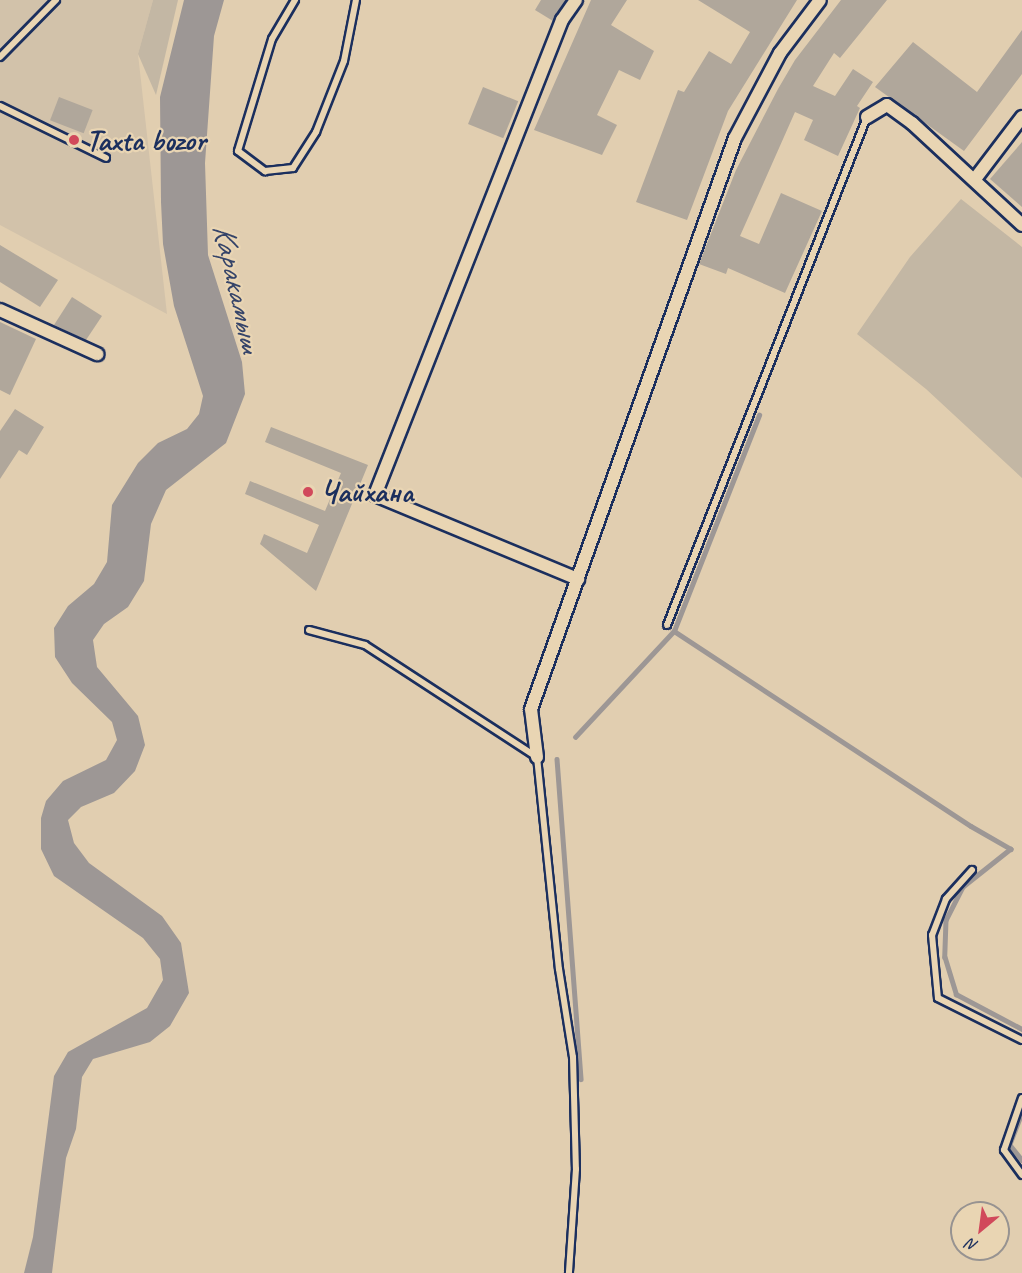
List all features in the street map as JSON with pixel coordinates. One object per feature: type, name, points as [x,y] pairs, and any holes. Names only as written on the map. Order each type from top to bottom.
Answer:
[{"type":"street","points":[[576,0],[562,20],[375,495],[578,579]]},
{"type":"street","points":[[537,757],[531,709],[735,138],[780,53],[820,0]]},
{"type":"street","points":[[867,117],[887,105],[975,179],[1022,225]]},
{"type":"street","points":[[975,179],[1022,117]]},
{"type":"street","points":[[0,309],[97,354]]},
{"type":"lane","points":[[0,57],[56,0]]},
{"type":"lane","points":[[295,0],[272,39],[238,151],[266,171],[293,168],[316,132],[344,61],[356,0]]},
{"type":"lane","points":[[0,105],[106,158]]},
{"type":"lane","points":[[667,625],[867,117]]},
{"type":"lane","points":[[309,630],[365,645],[537,757],[559,969],[573,1058],[576,1169],[569,1273]]},
{"type":"lane","points":[[972,870],[946,899],[932,935],[938,998],[1022,1040]]},
{"type":"lane","points":[[1022,1098],[1004,1150],[1022,1175]]},
{"type":"shaded area","name":"Taxta bozor","points":[[0,0],[153,0],[138,54],[167,314],[0,225]]},
{"type":"shaded area","points":[[153,0],[178,0],[156,95],[138,54]]},
{"type":"shaded area","points":[[184,0],[224,0],[214,36],[205,163],[208,255],[242,362],[245,394],[226,443],[166,490],[151,524],[144,581],[128,607],[104,624],[93,640],[97,667],[138,716],[145,745],[135,771],[114,793],[81,807],[68,820],[74,843],[89,863],[162,916],[181,943],[189,993],[170,1026],[150,1042],[93,1059],[82,1077],[76,1129],[66,1158],[52,1273],[24,1273],[33,1237],[54,1076],[68,1052],[147,1008],[163,980],[160,959],[143,938],[54,876],[41,849],[41,818],[46,801],[63,781],[106,760],[117,740],[112,722],[72,683],[55,657],[54,628],[68,606],[94,584],[107,562],[112,505],[138,463],[158,443],[187,429],[199,414],[203,396],[174,306],[163,244],[160,97]]},
{"type":"shaded area","points":[[961,199],[1022,247],[1022,478],[926,389],[857,334],[910,257]]},
{"type":"building","points":[[541,0],[566,0],[553,21],[535,10]]},
{"type":"building","points":[[591,0],[627,0],[611,25],[654,51],[640,80],[619,70],[597,115],[617,125],[602,155],[534,130]]},
{"type":"building","points":[[698,0],[797,0],[728,111],[687,220],[636,202],[678,90],[684,92],[709,51],[731,64],[750,32]]},
{"type":"building","points":[[841,0],[887,0],[840,58],[834,53],[813,86],[835,96],[853,69],[873,82],[857,106],[860,108],[838,156],[804,140],[813,120],[795,112],[740,236],[759,244],[781,193],[822,211],[785,293],[728,268],[726,274],[699,264],[736,170],[778,89],[795,60]]},
{"type":"building","points":[[1022,30],[1022,74],[964,151],[875,87],[913,42],[977,92]]},
{"type":"building","points":[[483,87],[518,101],[503,138],[468,124]]},
{"type":"building","points":[[59,97],[93,110],[84,133],[50,120]]},
{"type":"building","points":[[1022,142],[1022,207],[990,179]]},
{"type":"building","points":[[0,245],[58,280],[40,307],[0,282]]},
{"type":"building","points":[[72,297],[102,316],[86,340],[54,325]]},
{"type":"building","points":[[0,322],[36,339],[10,395],[0,390]]},
{"type":"building","points":[[15,409],[44,427],[27,455],[19,450],[0,479],[0,431]]},
{"type":"building","points":[[271,427],[368,465],[316,591],[260,544],[264,534],[307,553],[319,525],[245,494],[250,481],[325,511],[341,473],[265,442]]},
{"type":"waterway","points":[[575,737],[674,631],[759,415]]},
{"type":"waterway","points":[[674,631],[971,826],[1011,849],[963,887],[946,920],[945,957],[956,994],[1022,1029]]},
{"type":"waterway","points":[[557,759],[581,1079]]},
{"type":"waterway","points":[[1022,1113],[1010,1145],[1022,1160]]},
{"type":"place","name":"Taxta bozor","points":[[74,140]]},
{"type":"place","name":"Чайхана","points":[[308,492]]},
{"type":"water label","name":"Каракамыш","points":[[237,288]]}]
